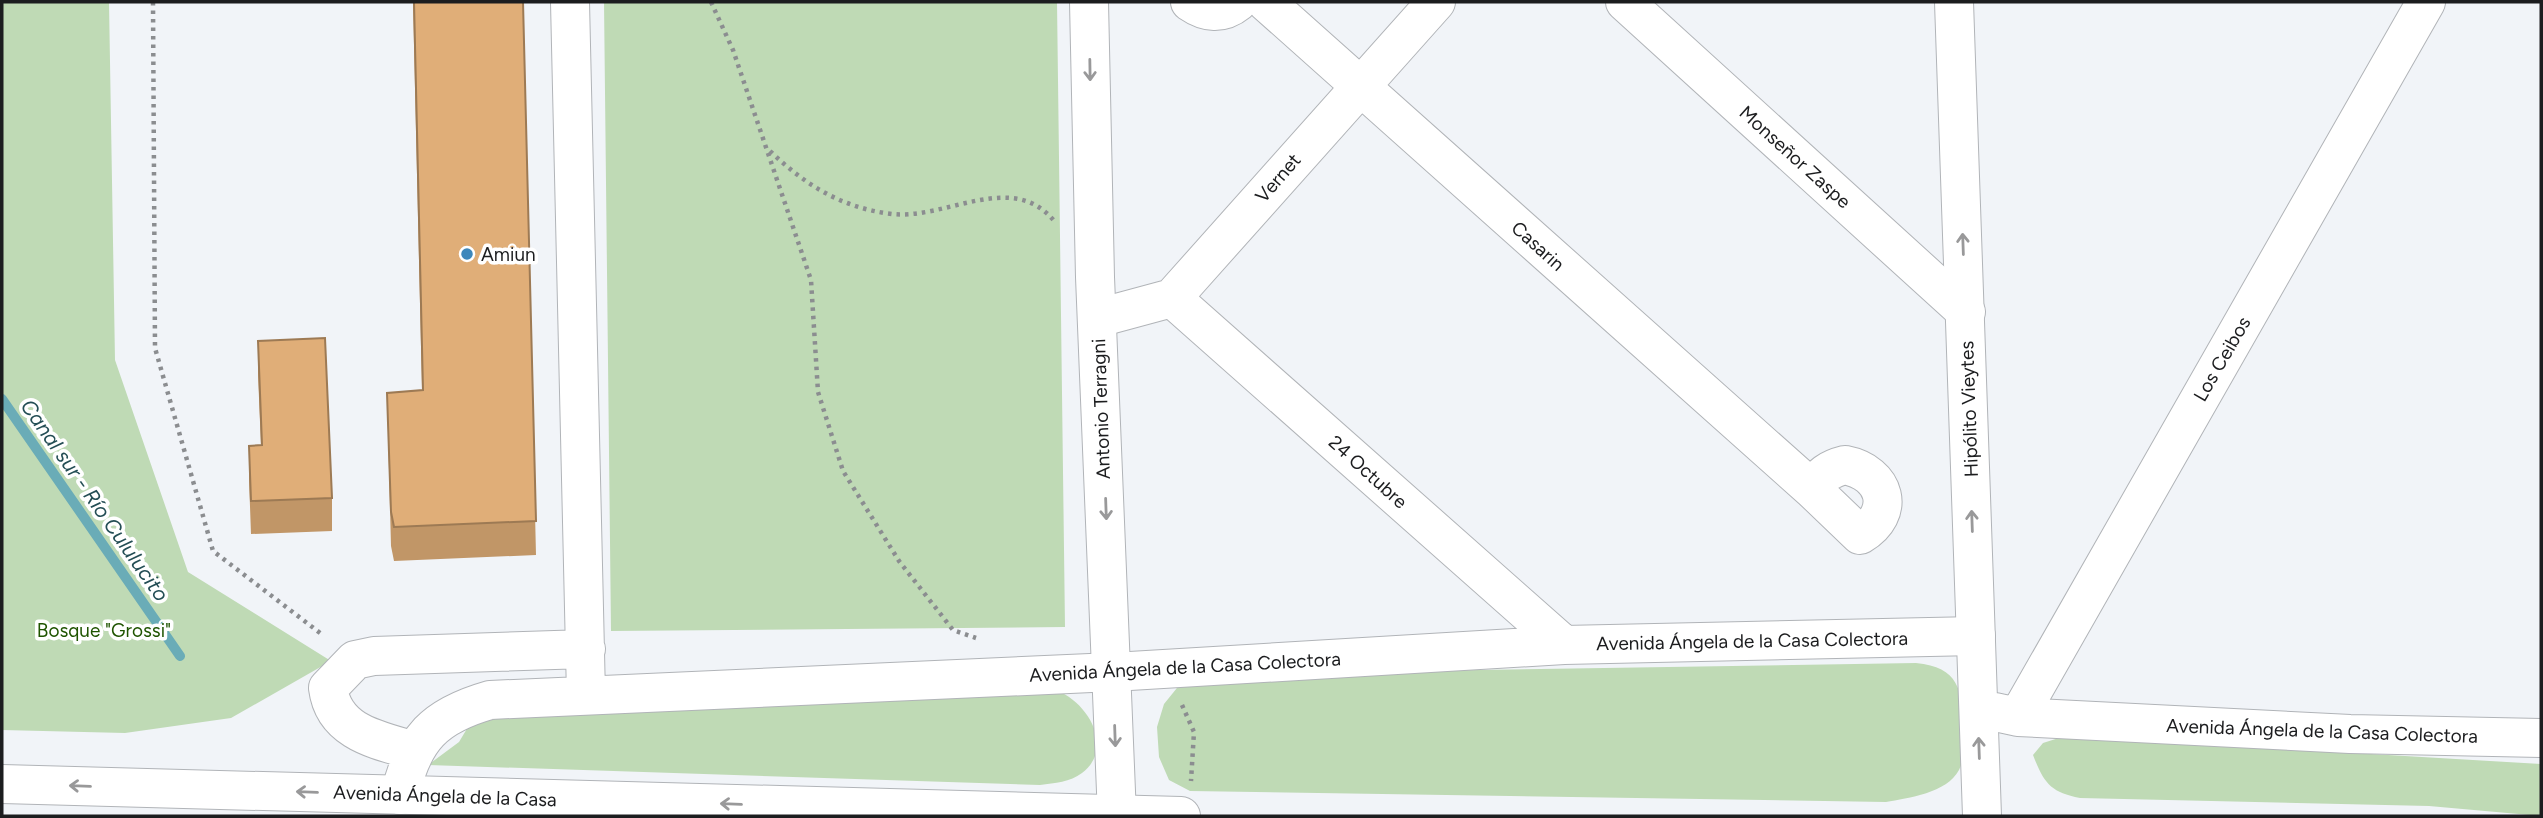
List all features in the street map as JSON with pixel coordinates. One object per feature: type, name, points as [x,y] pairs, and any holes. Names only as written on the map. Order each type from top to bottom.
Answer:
[{"type":"street","points":[[569,2],[586,695]]},
{"type":"street","name":"Antonio Terragni","points":[[1088,2],[1117,815]]},
{"type":"street","points":[[1190,2],[1202,10],[1217,12],[1238,2]]},
{"type":"street","name":"Casarin","points":[[1266,2],[1812,489]]},
{"type":"street","name":"Vernet","points":[[1172,298],[1436,2]]},
{"type":"street","name":"Monseñor Zaspe","points":[[1625,2],[1966,312]]},
{"type":"street","name":"Hipólito Vieytes","points":[[1954,2],[1982,816]]},
{"type":"street","name":"Los Ceibos","points":[[2018,717],[2426,2]]},
{"type":"street","points":[[1098,318],[1172,298]]},
{"type":"street","name":"24 Octubre","points":[[1172,298],[1564,645]]},
{"type":"street","name":"Avenida Ángela de la Casa Colectora","points":[[400,795],[407,765],[437,723],[457,709],[490,700],[1113,672],[1564,645],[1976,636]]},
{"type":"street","points":[[415,751],[364,735],[345,724],[330,703],[328,688],[355,660],[373,656],[586,649]]},
{"type":"street","name":"Avenida Ángela de la Casa Colectora","points":[[1978,708],[2018,717],[2350,734],[2541,738]]},
{"type":"street","name":"Avenida Ángela de la Casa","points":[[2,784],[1117,815],[1186,801]]},
{"type":"path","points":[[153,2],[155,348],[213,551],[355,660]]},
{"type":"path","points":[[711,2],[733,50],[811,280],[818,392],[843,471],[899,561],[953,630],[978,639]]},
{"type":"path","points":[[767,148],[799,179],[846,202],[893,214],[931,211],[997,196],[1025,199],[1051,216],[1059,226]]},
{"type":"path","points":[[1181,701],[1194,732],[1186,801]]},
{"type":"green space","name":"Bosque \"Grossi\"","points":[[2,2],[109,2],[115,360],[188,572],[331,661],[231,718],[125,733],[2,730]]},
{"type":"green space","points":[[604,2],[1057,2],[1065,627],[611,631]]},
{"type":"green space","points":[[1916,663],[1941,669],[1950,675],[1955,683],[1962,702],[1962,760],[1959,770],[1946,784],[1926,793],[1886,802],[1190,791],[1169,780],[1159,757],[1157,727],[1164,704],[1181,683],[1283,673]]},
{"type":"green space","points":[[1058,691],[1079,705],[1094,727],[1096,751],[1092,763],[1082,773],[1062,782],[1040,785],[428,765],[459,742],[474,717]]},
{"type":"green space","points":[[2065,736],[2541,764],[2541,816],[2429,806],[2080,798],[2062,793],[2049,785],[2033,755],[2043,743]]},
{"type":"building","points":[[414,2],[523,2],[536,521],[394,527],[391,512],[387,393],[423,390]]},
{"type":"building","points":[[325,338],[332,498],[251,501],[249,446],[262,445],[258,341]]},
{"type":"waterway","name":"Canal sur - Río Cululucito","points":[[2,399],[180,656]]},
{"type":"place","name":"Amiun","points":[[467,254]]}]
